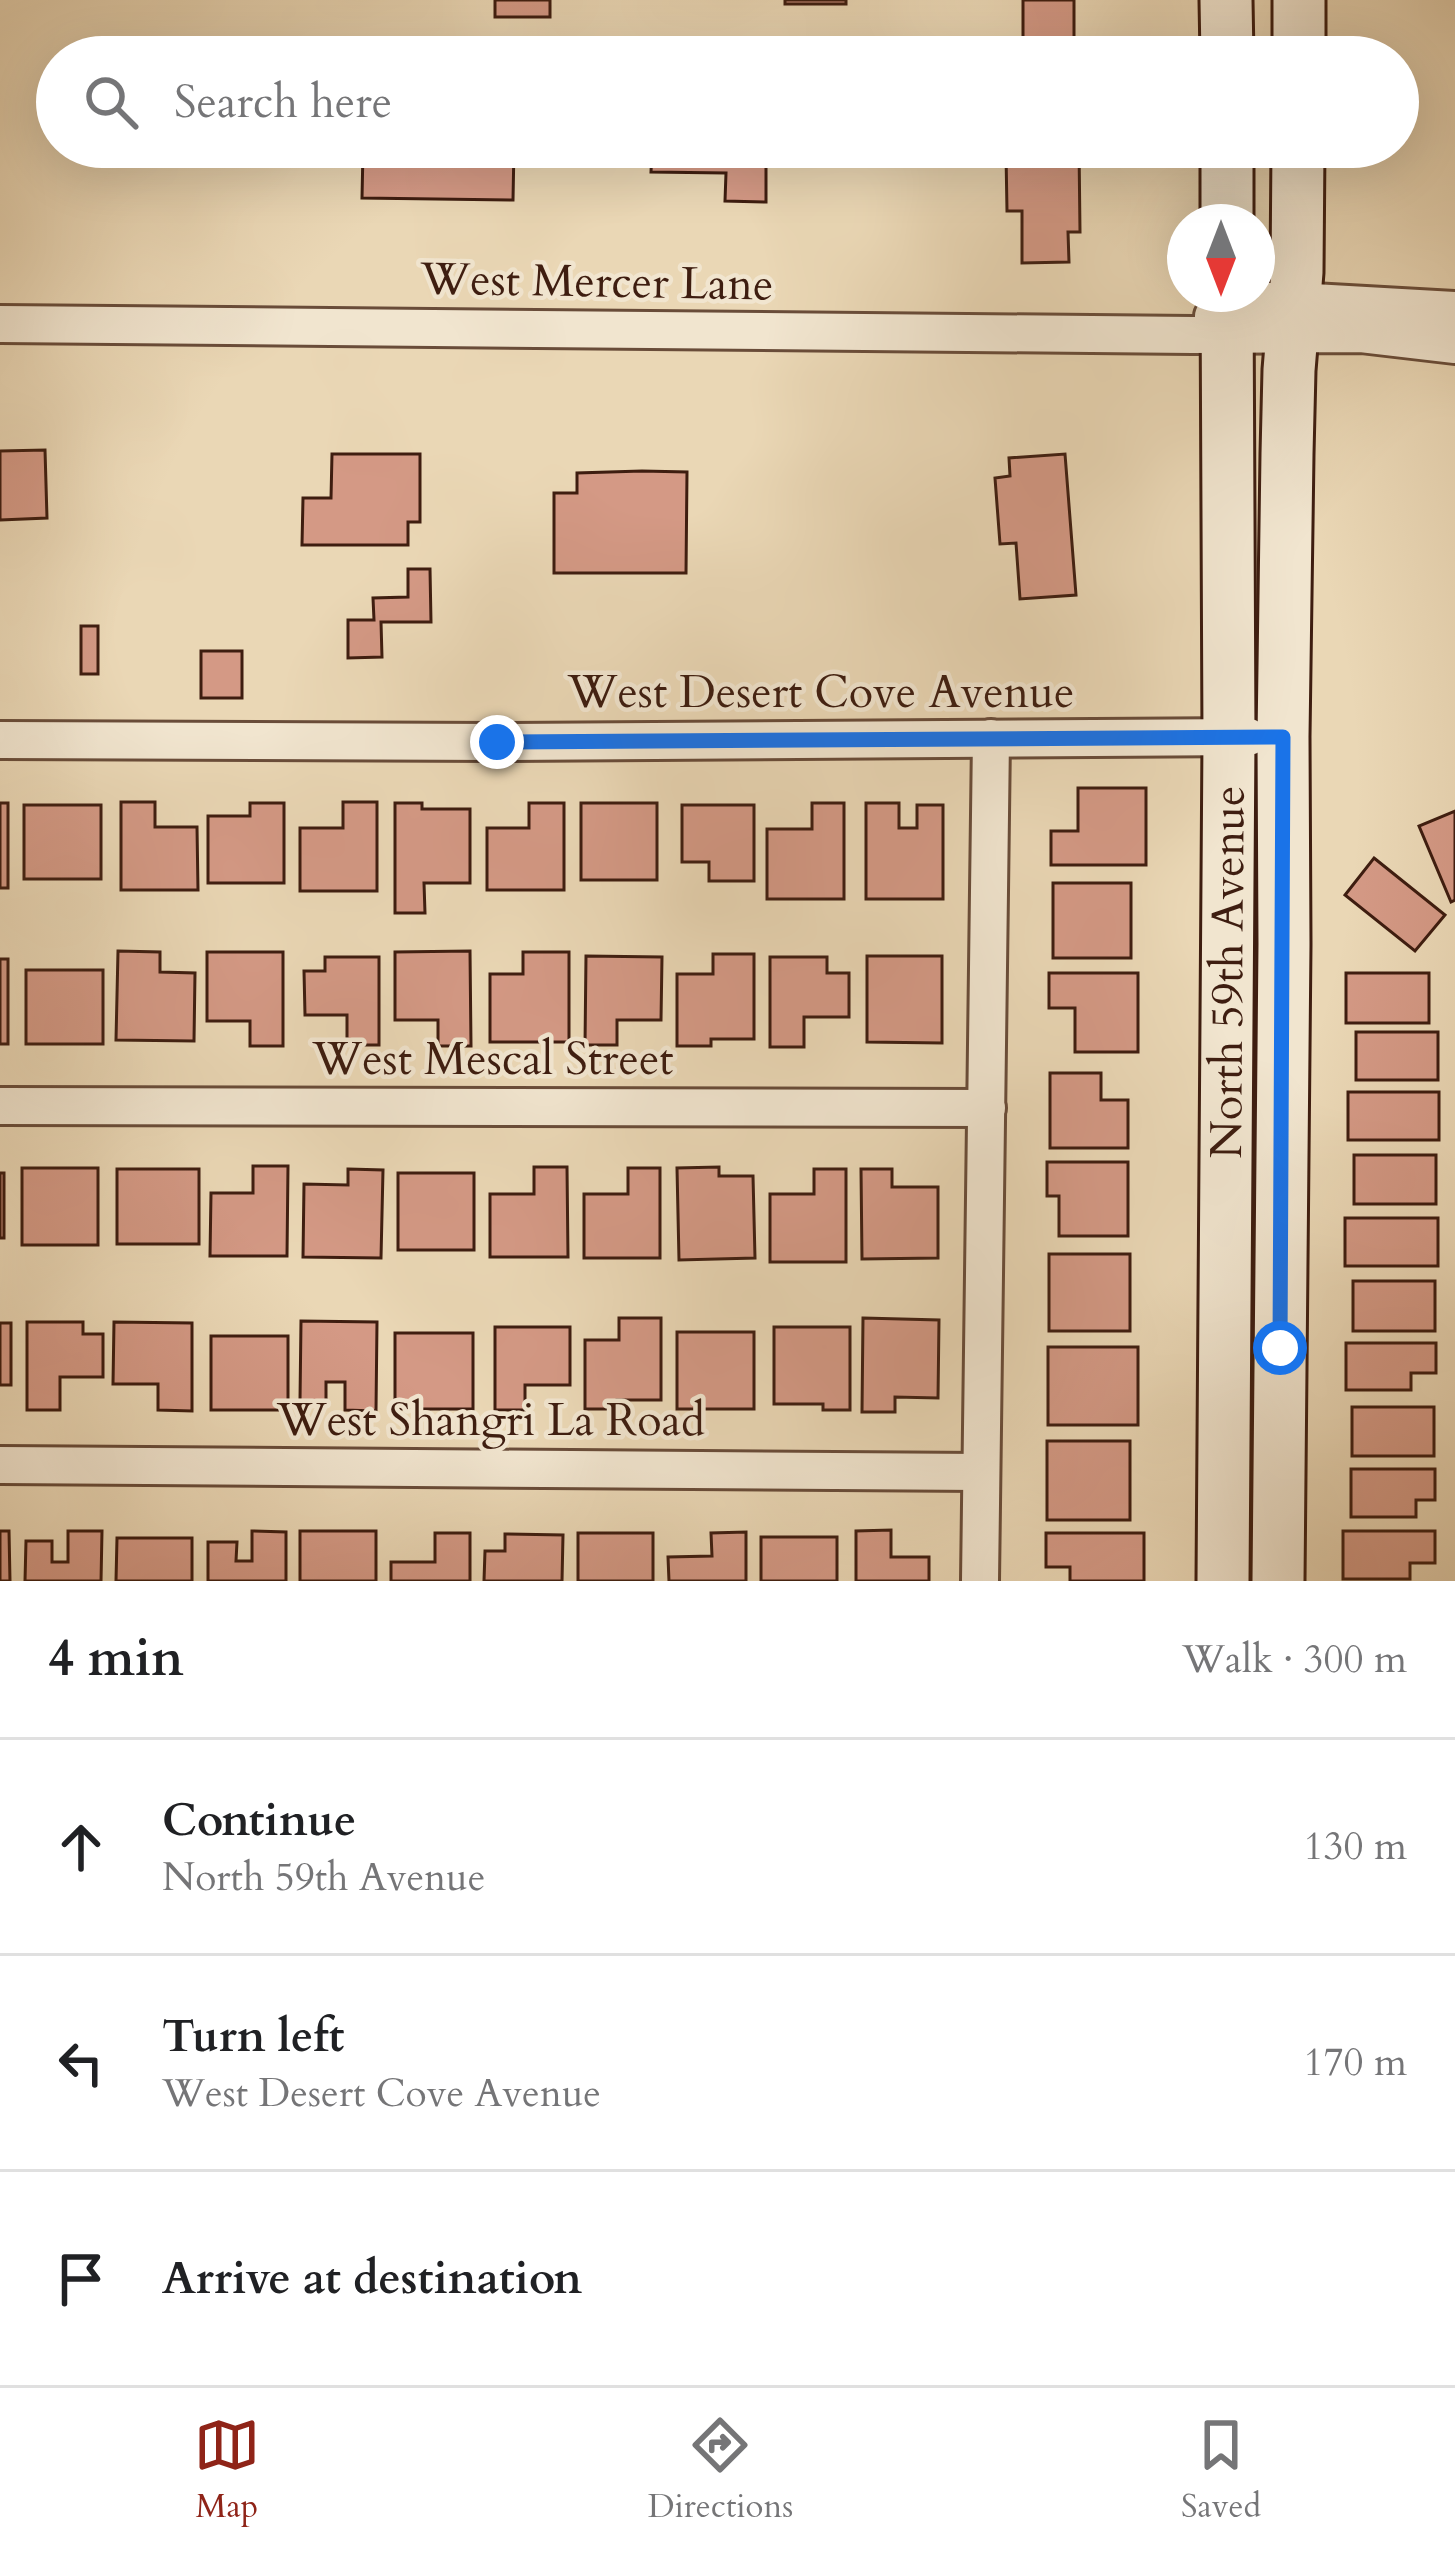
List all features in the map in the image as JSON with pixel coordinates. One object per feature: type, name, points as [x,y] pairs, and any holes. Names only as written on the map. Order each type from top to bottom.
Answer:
[{"type":"main road","points":[[1226,0],[1227,36]]},
{"type":"main road","points":[[1299,0],[1299,36]]},
{"type":"main road","points":[[1227,168],[1227,204]]},
{"type":"main road","name":"North 59th Avenue","points":[[1278,1581],[1283,737],[1297,168]]},
{"type":"main road","name":"North 59th Avenue","points":[[1219,316],[1229,738],[1222,1581]]},
{"type":"street","name":"West Mercer Lane","points":[[0,324],[1293,318],[1455,310]]},
{"type":"street","name":"West Mercer Lane","points":[[1293,318],[1361,334],[1455,345]]},
{"type":"street","name":"West Desert Cove Avenue","points":[[0,740],[1283,737]]},
{"type":"street","points":[[980,1581],[992,738]]},
{"type":"street","name":"West Mescal Street","points":[[0,1106],[987,1108]]},
{"type":"street","name":"West Shangri La Road","points":[[0,1465],[981,1472]]},
{"type":"building","points":[[495,0],[550,0],[550,17],[495,17]]},
{"type":"building","points":[[785,0],[846,0],[846,4],[785,4]]},
{"type":"building","points":[[1023,0],[1074,0],[1074,36],[1023,36]]},
{"type":"building","points":[[363,168],[514,168],[513,200],[362,198]]},
{"type":"building","points":[[651,168],[766,168],[766,202],[725,201],[726,173],[651,172]]},
{"type":"building","points":[[1006,168],[1079,168],[1080,232],[1068,232],[1069,262],[1022,263],[1022,211],[1007,211]]},
{"type":"building","points":[[45,450],[47,518],[0,520],[0,451]]},
{"type":"building","points":[[332,454],[420,454],[420,522],[408,522],[408,545],[302,545],[303,498],[331,498]]},
{"type":"building","points":[[1065,454],[1076,595],[1020,599],[1016,543],[1000,544],[995,478],[1010,476],[1009,458]]},
{"type":"building","points":[[687,472],[686,573],[554,573],[554,493],[577,493],[577,473]]},
{"type":"building","points":[[408,569],[430,569],[431,622],[381,622],[382,657],[348,658],[348,620],[374,620],[373,598],[408,597]]},
{"type":"building","points":[[81,626],[98,626],[98,674],[81,674]]},
{"type":"building","points":[[201,651],[242,651],[242,698],[201,698]]},
{"type":"building","points":[[1078,788],[1146,788],[1146,865],[1051,865],[1051,831],[1078,831]]},
{"type":"building","points":[[121,802],[155,802],[155,827],[197,827],[198,890],[121,890]]},
{"type":"building","points":[[343,802],[377,802],[377,891],[300,891],[300,828],[343,828]]},
{"type":"building","points":[[0,803],[8,803],[8,888],[0,888]]},
{"type":"building","points":[[250,803],[284,803],[284,883],[208,883],[208,816],[250,816]]},
{"type":"building","points":[[395,803],[422,803],[422,809],[470,809],[470,883],[424,883],[425,913],[395,913]]},
{"type":"building","points":[[529,803],[564,803],[564,890],[487,890],[487,828],[529,828]]},
{"type":"building","points":[[581,803],[657,803],[657,880],[581,880]]},
{"type":"building","points":[[812,803],[844,803],[844,899],[767,899],[767,829],[812,829]]},
{"type":"building","points":[[866,803],[899,803],[899,828],[917,828],[917,805],[943,805],[943,899],[866,899]]},
{"type":"building","points":[[24,805],[101,805],[101,879],[24,879]]},
{"type":"building","points":[[682,805],[754,805],[754,881],[709,881],[709,862],[682,862]]},
{"type":"building","points":[[1455,811],[1455,900],[1451,902],[1419,826]]},
{"type":"building","points":[[1374,858],[1445,915],[1415,951],[1345,895]]},
{"type":"building","points":[[1053,883],[1131,883],[1131,958],[1053,958]]},
{"type":"building","points":[[118,951],[160,952],[160,972],[195,973],[194,1041],[116,1040]]},
{"type":"building","points":[[470,951],[471,1046],[438,1046],[438,1020],[395,1020],[395,952]]},
{"type":"building","points":[[207,952],[283,952],[283,1046],[250,1046],[250,1021],[207,1021]]},
{"type":"building","points":[[523,952],[569,952],[569,1042],[490,1042],[490,974],[523,974]]},
{"type":"building","points":[[713,954],[754,954],[754,1039],[711,1039],[711,1046],[677,1046],[677,974],[713,974]]},
{"type":"building","points":[[586,956],[662,957],[661,1020],[617,1020],[617,1045],[585,1045]]},
{"type":"building","points":[[867,956],[942,956],[942,1043],[867,1042]]},
{"type":"building","points":[[325,957],[379,957],[379,1045],[347,1045],[347,1015],[305,1015],[304,971],[325,971]]},
{"type":"building","points":[[770,957],[827,957],[827,973],[849,973],[849,1017],[804,1017],[804,1047],[770,1047]]},
{"type":"building","points":[[0,959],[8,959],[8,1044],[0,1044]]},
{"type":"building","points":[[26,970],[103,970],[103,1044],[26,1044]]},
{"type":"building","points":[[1049,973],[1138,973],[1138,1052],[1075,1052],[1075,1008],[1049,1008]]},
{"type":"building","points":[[1346,973],[1429,973],[1429,1023],[1346,1023]]},
{"type":"building","points":[[1356,1032],[1438,1032],[1438,1080],[1356,1080]]},
{"type":"building","points":[[1050,1073],[1101,1073],[1101,1100],[1128,1100],[1128,1148],[1050,1148]]},
{"type":"building","points":[[1348,1092],[1439,1092],[1439,1140],[1348,1140]]},
{"type":"building","points":[[1354,1155],[1436,1155],[1436,1204],[1354,1204]]},
{"type":"building","points":[[1047,1162],[1128,1162],[1128,1236],[1059,1236],[1059,1196],[1047,1196]]},
{"type":"building","points":[[253,1166],[288,1166],[287,1256],[210,1256],[211,1193],[253,1193]]},
{"type":"building","points":[[534,1167],[567,1167],[568,1257],[490,1257],[490,1194],[534,1194]]},
{"type":"building","points":[[719,1167],[719,1176],[753,1176],[755,1258],[679,1260],[677,1168]]},
{"type":"building","points":[[22,1168],[98,1168],[98,1245],[22,1245]]},
{"type":"building","points":[[628,1168],[660,1168],[660,1258],[584,1258],[584,1194],[628,1194]]},
{"type":"building","points":[[117,1169],[199,1169],[199,1244],[117,1244]]},
{"type":"building","points":[[348,1169],[383,1170],[381,1258],[303,1257],[304,1184],[348,1185]]},
{"type":"building","points":[[814,1169],[846,1169],[846,1262],[770,1262],[770,1194],[814,1194]]},
{"type":"building","points":[[861,1169],[892,1169],[892,1187],[938,1187],[938,1258],[862,1259]]},
{"type":"building","points":[[0,1173],[4,1173],[4,1238],[0,1238]]},
{"type":"building","points":[[398,1173],[474,1173],[474,1250],[398,1250]]},
{"type":"building","points":[[1345,1218],[1438,1218],[1438,1266],[1345,1266]]},
{"type":"building","points":[[1049,1254],[1130,1254],[1130,1331],[1049,1331]]},
{"type":"building","points":[[1353,1281],[1435,1281],[1435,1331],[1353,1331]]},
{"type":"building","points":[[619,1318],[661,1318],[661,1400],[617,1400],[617,1409],[585,1409],[585,1340],[619,1340]]},
{"type":"building","points":[[863,1318],[939,1320],[938,1398],[895,1397],[895,1412],[862,1412]]},
{"type":"building","points":[[301,1321],[377,1322],[376,1411],[345,1410],[345,1382],[326,1382],[326,1401],[300,1401]]},
{"type":"building","points":[[27,1322],[83,1322],[83,1334],[103,1334],[103,1377],[60,1377],[60,1410],[27,1410]]},
{"type":"building","points":[[114,1322],[192,1323],[192,1411],[158,1410],[158,1384],[113,1384]]},
{"type":"building","points":[[0,1323],[11,1323],[11,1385],[0,1385]]},
{"type":"building","points":[[495,1327],[570,1327],[570,1385],[525,1385],[525,1410],[495,1410]]},
{"type":"building","points":[[774,1327],[850,1327],[850,1410],[823,1410],[823,1404],[774,1404]]},
{"type":"building","points":[[677,1332],[754,1332],[754,1409],[677,1409]]},
{"type":"building","points":[[395,1333],[473,1333],[473,1409],[395,1409]]},
{"type":"building","points":[[211,1336],[288,1336],[288,1410],[211,1410]]},
{"type":"building","points":[[1346,1343],[1436,1343],[1436,1373],[1411,1373],[1411,1390],[1346,1390]]},
{"type":"building","points":[[1048,1347],[1138,1347],[1138,1425],[1048,1425]]},
{"type":"building","points":[[1352,1407],[1434,1407],[1434,1456],[1352,1456]]},
{"type":"building","points":[[1047,1441],[1130,1441],[1130,1520],[1047,1520]]},
{"type":"building","points":[[1351,1469],[1435,1469],[1435,1500],[1416,1500],[1416,1517],[1351,1517]]},
{"type":"building","points":[[891,1530],[891,1557],[929,1557],[929,1581],[856,1581],[856,1531]]},
{"type":"building","points":[[0,1531],[9,1531],[10,1581],[0,1581]]},
{"type":"building","points":[[68,1531],[102,1531],[101,1581],[25,1581],[26,1541],[52,1541],[52,1562],[68,1562]]},
{"type":"building","points":[[252,1531],[286,1532],[286,1581],[208,1581],[208,1542],[237,1542],[236,1561],[252,1561]]},
{"type":"building","points":[[300,1531],[376,1531],[376,1581],[300,1581]]},
{"type":"building","points":[[1343,1531],[1435,1531],[1435,1563],[1410,1563],[1410,1579],[1343,1579]]},
{"type":"building","points":[[746,1532],[746,1581],[669,1581],[668,1557],[712,1556],[711,1533]]},
{"type":"building","points":[[435,1533],[470,1533],[470,1581],[391,1581],[391,1562],[435,1562]]},
{"type":"building","points":[[578,1533],[653,1533],[653,1581],[578,1581]]},
{"type":"building","points":[[1046,1533],[1144,1533],[1144,1581],[1070,1581],[1070,1567],[1046,1567]]},
{"type":"building","points":[[505,1534],[563,1535],[562,1581],[484,1581],[485,1551],[505,1551]]},
{"type":"building","points":[[761,1537],[837,1537],[837,1581],[761,1581]]},
{"type":"building","points":[[117,1538],[192,1538],[192,1581],[116,1581]]},
{"type":"route","points":[[497,742],[1283,737],[1280,1348]]}]
